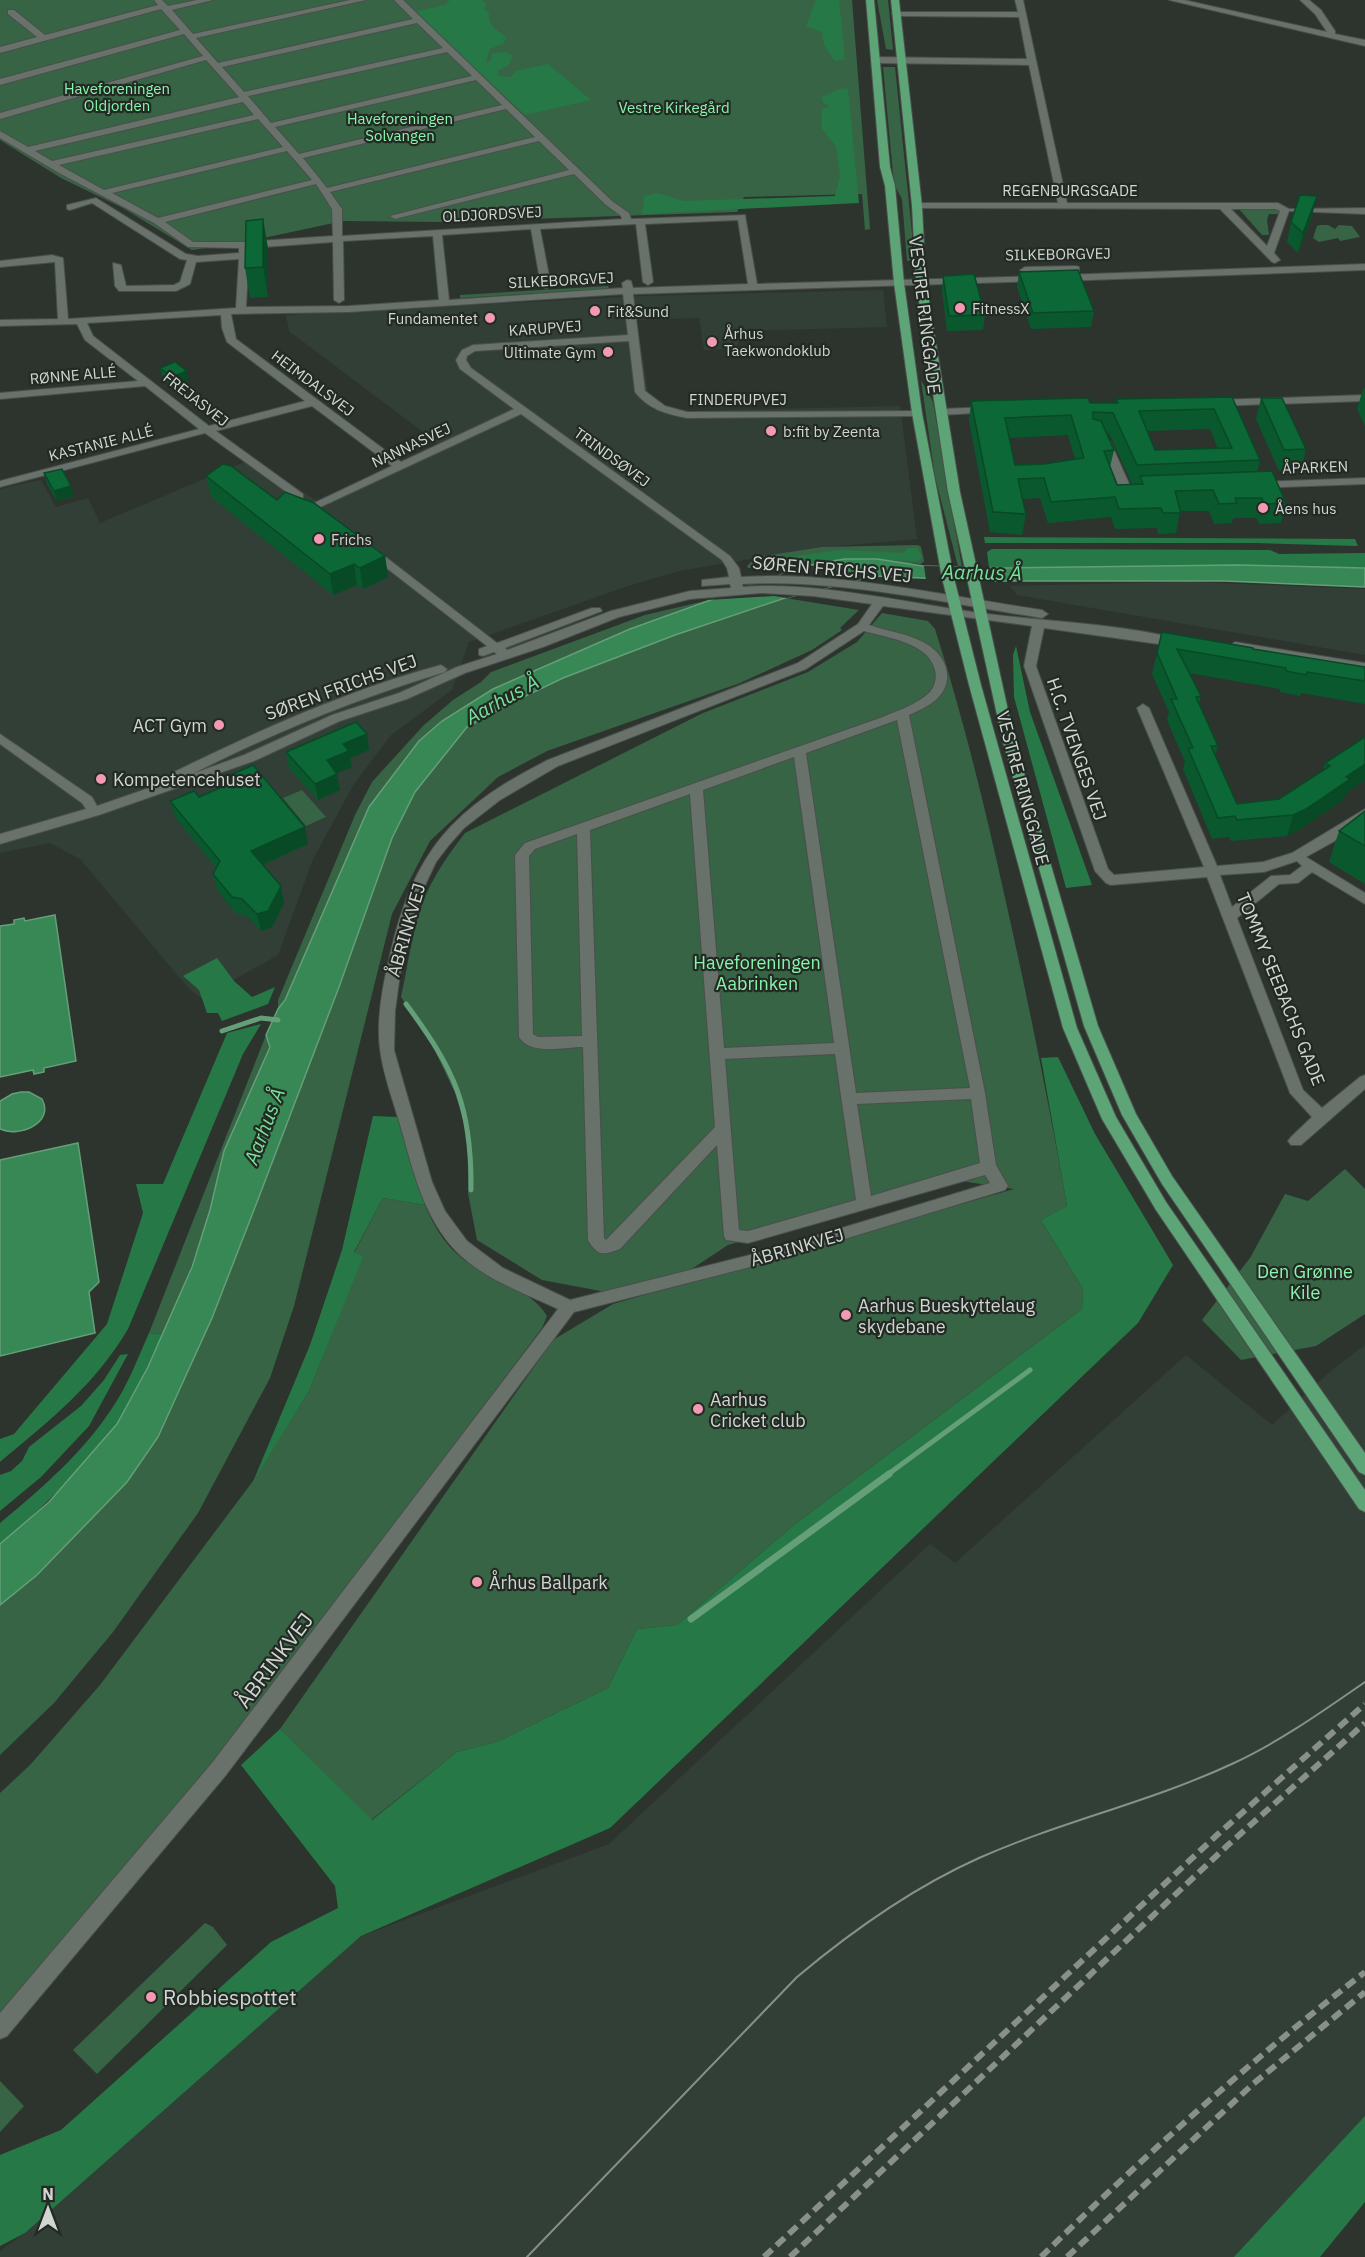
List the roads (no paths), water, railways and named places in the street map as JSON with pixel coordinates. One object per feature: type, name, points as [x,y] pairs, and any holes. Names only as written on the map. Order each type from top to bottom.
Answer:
[{"type":"main road","name":"VESTRE RINGGADE","points":[[870,0],[899,278],[917,413],[946,566],[955,607],[1070,1028],[1108,1119],[1161,1206],[1365,1504]]},
{"type":"main road","name":"VESTRE RINGGADE","points":[[895,0],[917,206],[921,277],[940,412],[969,567],[1009,742],[1091,1026],[1129,1116],[1178,1197],[1365,1467]]},
{"type":"street","points":[[0,50],[162,5],[209,0]]},
{"type":"street","points":[[0,82],[187,34],[362,0]]},
{"type":"street","points":[[398,0],[609,203],[626,215],[627,221]]},
{"type":"street","points":[[1019,0],[1063,205]]},
{"type":"street","points":[[1173,0],[1365,43]]},
{"type":"street","points":[[1304,0],[1328,24],[1330,35]]},
{"type":"street","points":[[162,5],[318,181],[336,209],[339,300]]},
{"type":"street","points":[[11,12],[43,38]]},
{"type":"street","points":[[896,14],[1022,15]]},
{"type":"street","points":[[216,66],[419,20]]},
{"type":"street","points":[[27,150],[448,49]]},
{"type":"street","points":[[875,56],[1031,58]]},
{"type":"street","points":[[0,116],[208,57]]},
{"type":"street","points":[[269,126],[479,77]]},
{"type":"street","points":[[296,157],[508,106]]},
{"type":"street","points":[[51,164],[260,116]]},
{"type":"street","name":"OLDJORDSVEJ","points":[[0,134],[102,193],[157,221],[191,245],[244,245],[535,226],[742,216],[752,283]]},
{"type":"street","points":[[325,191],[541,138]]},
{"type":"street","points":[[102,193],[288,148]]},
{"type":"street","points":[[395,216],[576,171]]},
{"type":"street","points":[[157,221],[318,181]]},
{"type":"street","points":[[70,207],[93,200],[173,252],[192,259],[244,256]]},
{"type":"street","name":"REGENBURGSGADE","points":[[917,206],[1278,206],[1285,210],[1365,211]]},
{"type":"street","points":[[1223,206],[1270,252],[1279,266]]},
{"type":"street","points":[[1270,252],[1285,210]]},
{"type":"street","points":[[640,220],[648,282]]},
{"type":"street","name":"SILKEBORGVEJ","points":[[535,226],[546,286]]},
{"type":"street","points":[[437,232],[443,298]]},
{"type":"street","points":[[244,245],[247,310]]},
{"type":"street","points":[[0,264],[52,258],[60,260],[63,322]]},
{"type":"street","points":[[116,265],[120,286],[126,290],[176,288],[184,285],[192,259]]},
{"type":"street","name":"SILKEBORGVEJ","points":[[1279,266],[1365,259]]},
{"type":"street","name":"SILKEBORGVEJ","points":[[0,324],[226,312],[339,300],[443,298],[627,287],[1279,266],[1365,267]]},
{"type":"street","name":"SILKEBORGVEJ","points":[[247,310],[349,309],[546,286],[627,287],[648,282],[752,283]]},
{"type":"street","name":"FINDERUPVEJ","points":[[627,287],[640,392],[652,405],[674,413],[917,413]]},
{"type":"street","name":"HEIMDALSVEJ","points":[[226,312],[227,328],[231,340],[400,467]]},
{"type":"street","name":"FREJASVEJ","points":[[82,321],[89,338],[209,431],[319,511]]},
{"type":"street","name":"SILKEBORGVEJ","points":[[0,329],[63,322]]},
{"type":"street","name":"KARUPVEJ","points":[[460,356],[473,348],[634,338]]},
{"type":"street","name":"TRINDSØVEJ","points":[[460,356],[460,364],[467,370],[726,558],[733,568],[736,585]]},
{"type":"street","name":"RØNNE ALLÉ","points":[[0,396],[148,383]]},
{"type":"street","points":[[1205,404],[1234,408],[1365,398]]},
{"type":"street","name":"KASTANIE ALLÉ","points":[[0,484],[313,402]]},
{"type":"street","name":"NANNASVEJ","points":[[319,511],[400,467],[522,410]]},
{"type":"street","points":[[940,412],[995,410]]},
{"type":"street","points":[[1095,436],[1103,436],[1126,492],[1150,491]]},
{"type":"street","name":"ÅPARKEN","points":[[1243,486],[1264,479],[1365,480]]},
{"type":"street","points":[[361,543],[500,650]]},
{"type":"street","name":"SØREN FRICHS VEJ","points":[[0,839],[94,812],[249,758],[336,718],[403,696],[500,650],[539,644],[594,622],[648,605],[769,578],[840,585],[955,607],[1189,641],[1039,624],[980,611]]},
{"type":"street","name":"SØREN FRICHS VEJ","points":[[736,585],[813,592],[880,602],[955,607]]},
{"type":"street","name":"ÅBRINKVEJ","points":[[569,1307],[491,1268],[462,1247],[432,1203],[424,1182],[387,1050],[386,1029],[391,980],[407,913],[420,878],[446,838],[514,782],[553,763],[802,666],[862,627],[880,602]]},
{"type":"street","name":"H.C. TVENGES VEJ","points":[[1039,624],[1030,666],[1102,872],[1111,880],[1212,871]]},
{"type":"street","points":[[590,1041],[536,1043],[526,1037],[522,855],[530,846],[902,713],[934,694],[942,680],[938,660],[921,645],[862,627]]},
{"type":"street","points":[[1365,667],[1222,647],[1365,675]]},
{"type":"street","name":"TOMMY SEEBACHS GADE","points":[[1143,708],[1212,871],[1297,1093],[1321,1117]]},
{"type":"street","points":[[696,786],[732,1236],[748,1237],[982,1170],[988,1166],[978,1093],[902,713]]},
{"type":"street","points":[[0,738],[87,800],[94,812]]},
{"type":"street","points":[[799,750],[840,1048],[864,1202]]},
{"type":"street","points":[[1212,871],[1264,867],[1297,856],[1365,813]]},
{"type":"street","points":[[1351,823],[1365,831]]},
{"type":"street","points":[[583,827],[596,1240],[599,1245],[604,1248],[614,1244],[723,1129]]},
{"type":"street","points":[[1297,856],[1365,899]]},
{"type":"street","points":[[1230,916],[1276,879],[1293,880],[1311,866]]},
{"type":"street","points":[[717,1054],[840,1048]]},
{"type":"street","points":[[1296,1141],[1365,1081]]},
{"type":"street","points":[[848,1099],[978,1093]]},
{"type":"street","name":"ÅBRINKVEJ","points":[[0,2029],[219,1769],[569,1307],[766,1257],[1000,1186],[988,1166]]},
{"type":"water","name":"Aarhus Å","points":[[845,559],[877,559],[923,566],[989,568],[1236,565],[1365,568],[1365,587],[1225,581],[992,581],[874,576],[785,598],[675,635],[563,678],[467,727],[415,792],[392,838],[339,987],[212,1318],[158,1437],[127,1482],[37,1575],[0,1605],[0,1544],[49,1502],[117,1424],[148,1367],[192,1267],[210,1210],[224,1151],[270,1047],[266,1035],[278,1009],[285,1000],[369,807],[419,741],[442,721],[493,689],[630,629],[808,565]]},
{"type":"water","points":[[55,915],[76,1061],[44,1068],[44,1072],[34,1074],[33,1070],[0,1077],[0,926],[14,924],[14,920],[24,918],[25,921]]},
{"type":"water","points":[[21,1092],[29,1092],[42,1099],[45,1108],[44,1115],[33,1126],[25,1130],[0,1129],[0,1101]]},
{"type":"water","points":[[78,1143],[99,1282],[89,1292],[95,1333],[0,1356],[0,1160]]},
{"type":"waterway","points":[[406,1004],[437,1049],[457,1091],[468,1135],[471,1190]]},
{"type":"waterway","points":[[222,1031],[261,1018],[278,1020]]},
{"type":"waterway","points":[[887,1475],[1030,1370]]},
{"type":"waterway","points":[[691,1619],[889,1474]]},
{"type":"tram line","points":[[527,2257],[797,1977],[884,1911],[930,1883],[979,1858],[1042,1833],[1171,1789],[1234,1763],[1285,1735],[1365,1682]]},
{"type":"railway","points":[[764,2257],[1217,1835],[1365,1704]]},
{"type":"railway","points":[[790,2257],[1228,1845],[1365,1723]]},
{"type":"railway","points":[[1041,2257],[1199,2110],[1281,2039],[1365,1972]]},
{"type":"railway","points":[[1067,2257],[1253,2084],[1365,1992]]},
{"type":"place","name":"FitnessX","points":[[960,308]]},
{"type":"place","name":"Fit&Sund","points":[[595,311]]},
{"type":"place","name":"Fundamentet","points":[[490,318]]},
{"type":"place","name":"Århus Taekwondoklub","points":[[712,342]]},
{"type":"place","name":"Ultimate Gym","points":[[608,352]]},
{"type":"place","name":"b:fit by Zeenta","points":[[771,431]]},
{"type":"place","name":"Åens hus","points":[[1263,508]]},
{"type":"place","name":"Frichs","points":[[319,539]]},
{"type":"place","name":"ACT Gym","points":[[219,725]]},
{"type":"place","name":"Kompetencehuset","points":[[101,779]]},
{"type":"place","name":"Aarhus Bueskyttelaug skydebane","points":[[846,1315]]},
{"type":"place","name":"Aarhus Cricket club","points":[[698,1409]]},
{"type":"place","name":"Århus Ballpark","points":[[477,1582]]},
{"type":"place","name":"Robbiespottet","points":[[151,1997]]},
{"type":"park label","name":"Haveforeningen Oldjorden","points":[[117,96]]},
{"type":"park label","name":"Vestre Kirkegård","points":[[674,107]]},
{"type":"park label","name":"Haveforeningen Solvangen","points":[[400,126]]},
{"type":"park label","name":"Haveforeningen Aabrinken","points":[[757,972]]},
{"type":"park label","name":"Den Grønne Kile","points":[[1305,1281]]}]
